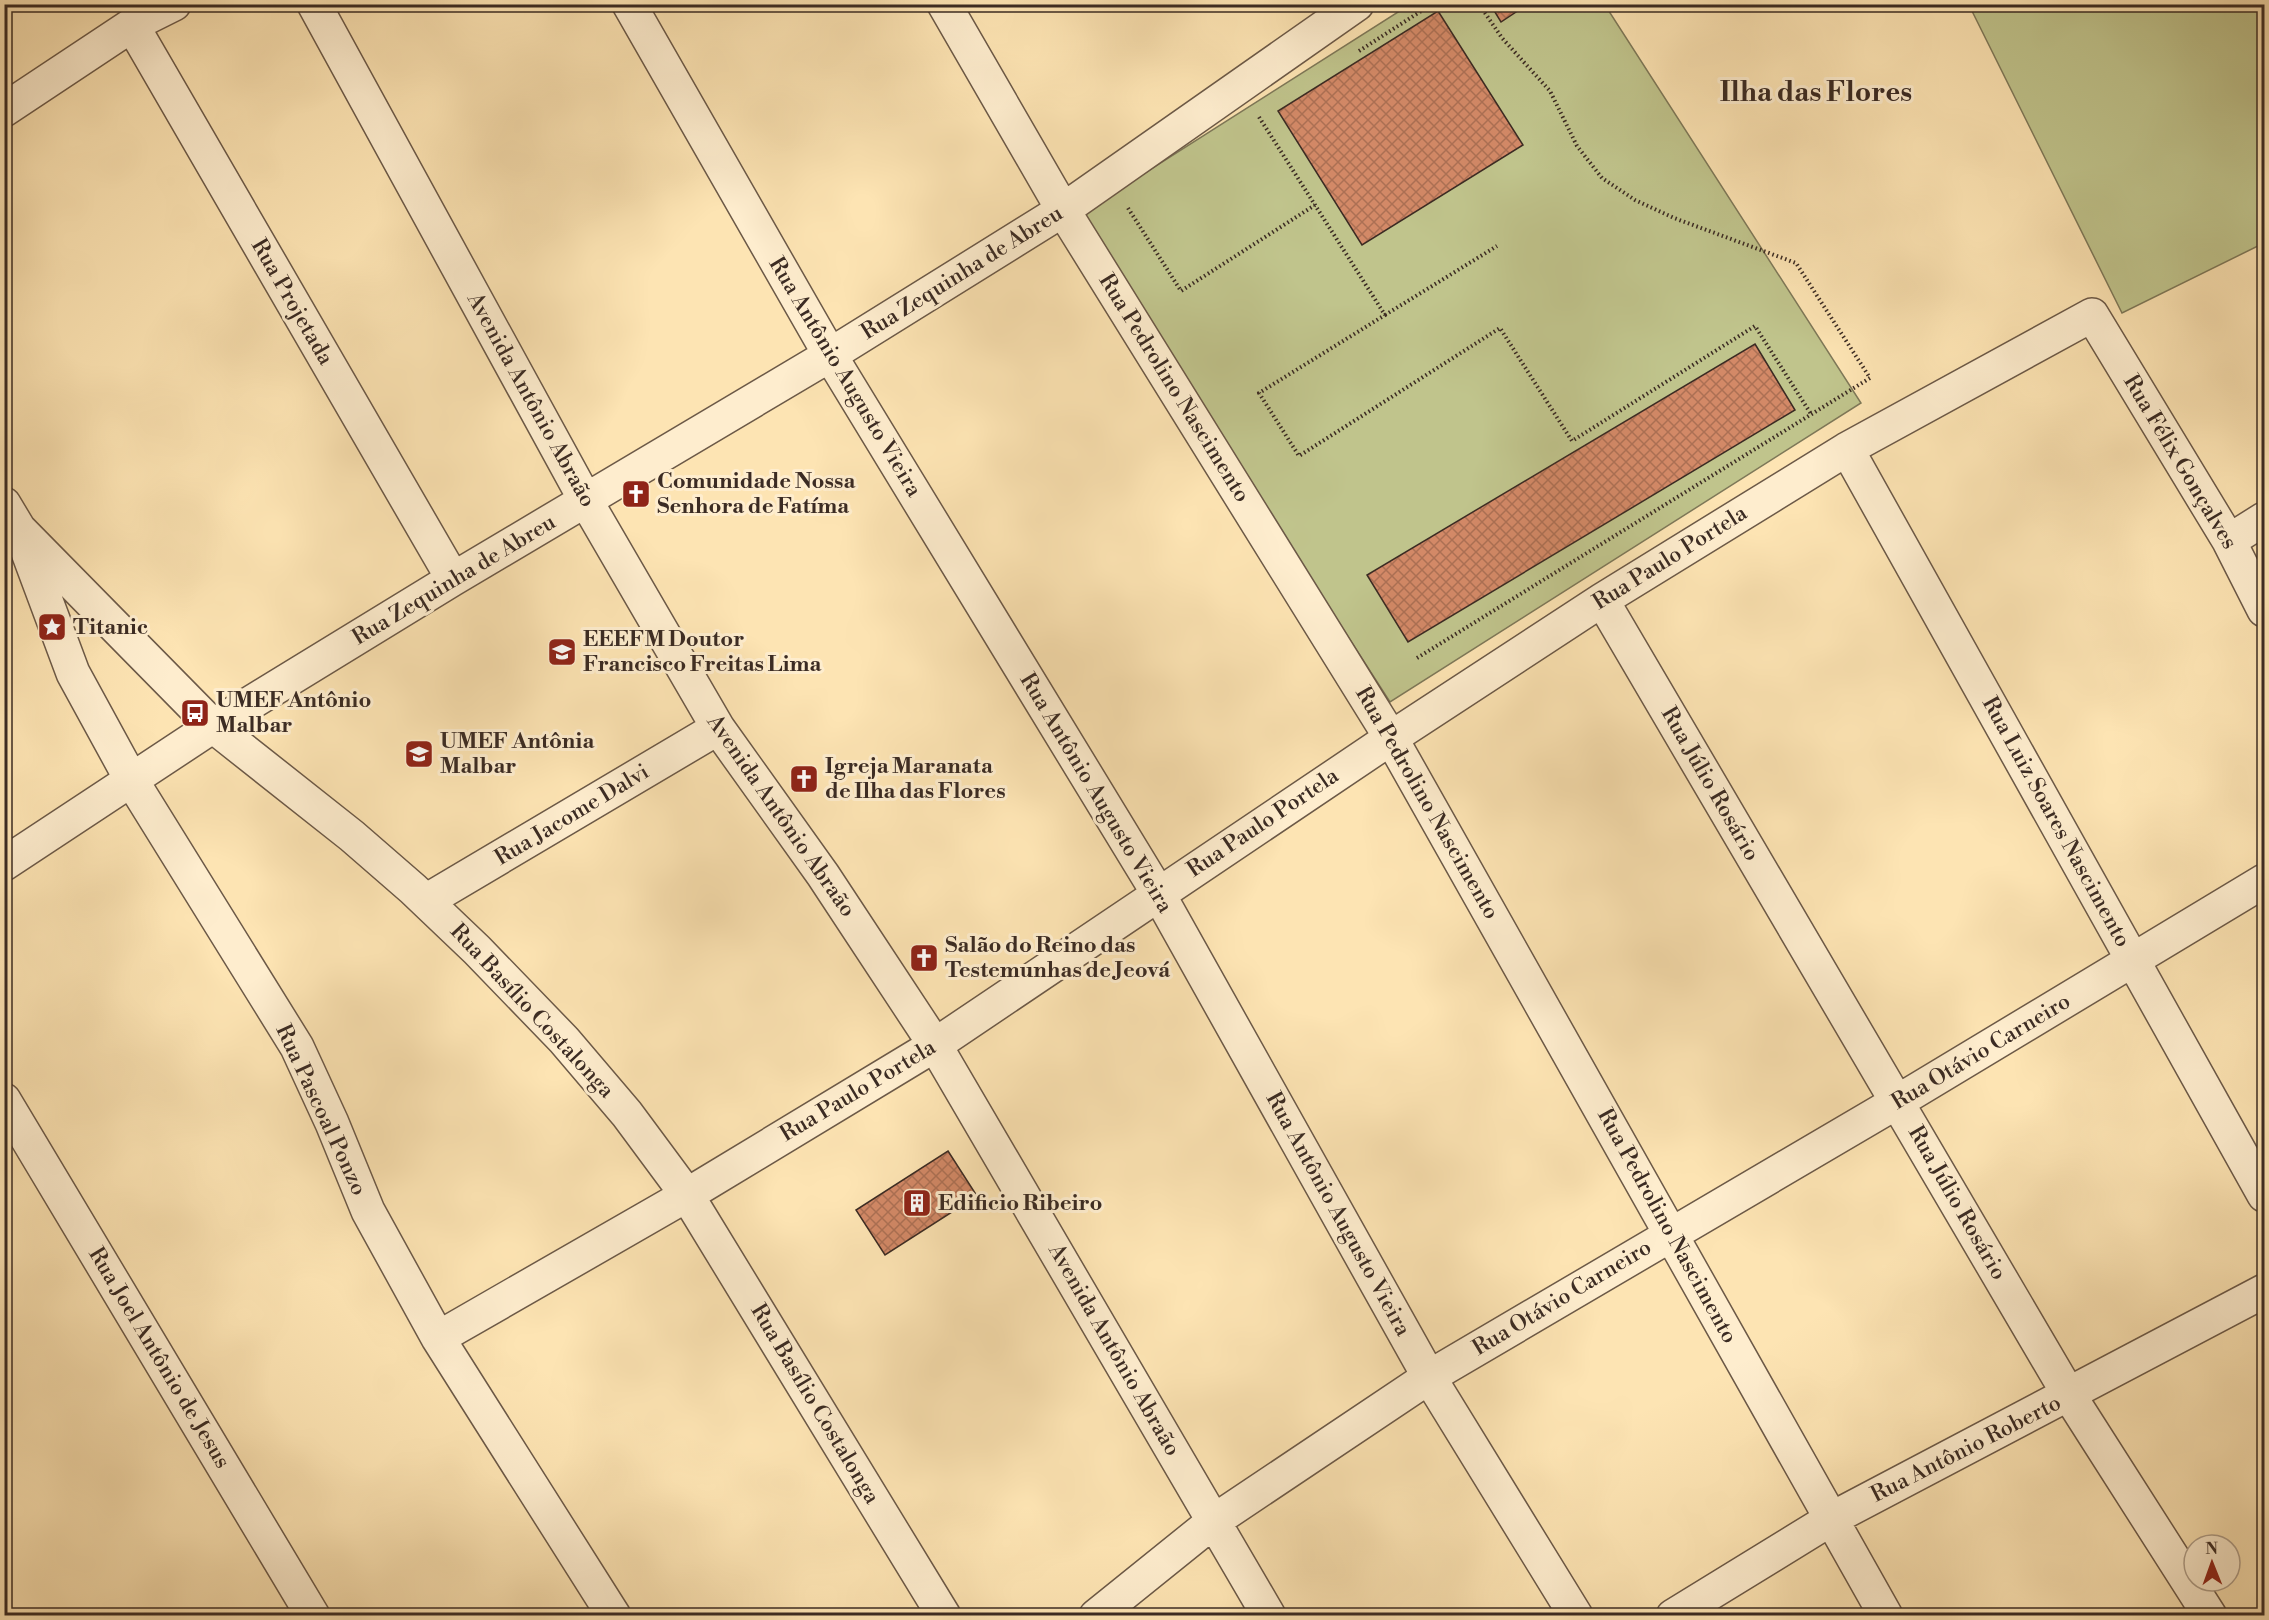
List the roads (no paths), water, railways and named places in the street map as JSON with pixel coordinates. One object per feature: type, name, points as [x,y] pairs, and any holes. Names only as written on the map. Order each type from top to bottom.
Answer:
[{"type":"street","points":[[4,110],[132,25],[174,4]]},
{"type":"street","name":"Avenida Antônio Abraão","points":[[314,4],[586,501],[718,728],[823,875],[935,1045],[1269,1616]]},
{"type":"street","name":"Rua Antônio Augusto Vieira","points":[[629,4],[830,355],[1158,893],[1429,1377],[1576,1616]]},
{"type":"street","name":"Rua Pedrolino Nascimento","points":[[944,4],[1064,210],[1391,738],[1886,1616]]},
{"type":"street","name":"Rua Zequinha de Abreu","points":[[4,864],[213,726],[453,579],[830,355],[1064,210],[1348,7]]},
{"type":"street","name":"Rua Projetada","points":[[132,25],[453,579]]},
{"type":"street","name":"Rua Paulo Portela","points":[[438,1338],[687,1195],[935,1045],[1158,893],[1602,600],[1847,449],[2092,315]]},
{"type":"street","name":"Rua Félix Gonçalves","points":[[2092,315],[2229,541],[2265,610]]},
{"type":"street","name":"Rua Luiz Soares Nascimento","points":[[1847,449],[2265,1195]]},
{"type":"street","name":"Rua Basílio Costalonga","points":[[12,516],[213,726],[352,836],[426,901],[477,950],[564,1040],[627,1114],[687,1195],[944,1616]]},
{"type":"street","name":"Rua Pascoal Ponzo","points":[[12,516],[73,673],[132,781],[297,1047],[332,1123],[368,1211],[438,1338],[614,1616]]},
{"type":"street","points":[[2229,541],[2265,519]]},
{"type":"street","name":"Rua Júlio Rosário","points":[[1602,600],[2069,1395],[2210,1616]]},
{"type":"street","name":"Rua Jacome Dalvi","points":[[426,901],[718,728]]},
{"type":"street","name":"Rua Otávio Carneiro","points":[[1095,1616],[1214,1521],[1429,1377],[1897,1102],[2265,881]]},
{"type":"street","name":"Rua Joel Antônio de Jesus","points":[[4,1100],[313,1616]]},
{"type":"street","name":"Rua Antônio Roberto","points":[[1672,1616],[1831,1519],[2265,1291]]},
{"type":"place","name":"Comunidade Nossa Senhora de Fatíma","points":[[636,494]]},
{"type":"place","name":"Titanic","points":[[52,627]]},
{"type":"place","name":"EEEFM Doutor Francisco Freitas Lima","points":[[562,652]]},
{"type":"place","name":"UMEF Antônio Malbar","points":[[195,713]]},
{"type":"place","name":"UMEF Antônia Malbar","points":[[419,754]]},
{"type":"place","name":"Igreja Maranata de Ilha das Flores","points":[[804,779]]},
{"type":"place","name":"Salão do Reino das Testemunhas de Jeová","points":[[924,958]]},
{"type":"place","name":"Edificio Ribeiro","points":[[917,1203]]},
{"type":"district","name":"Ilha das Flores","points":[[1816,92]]}]
